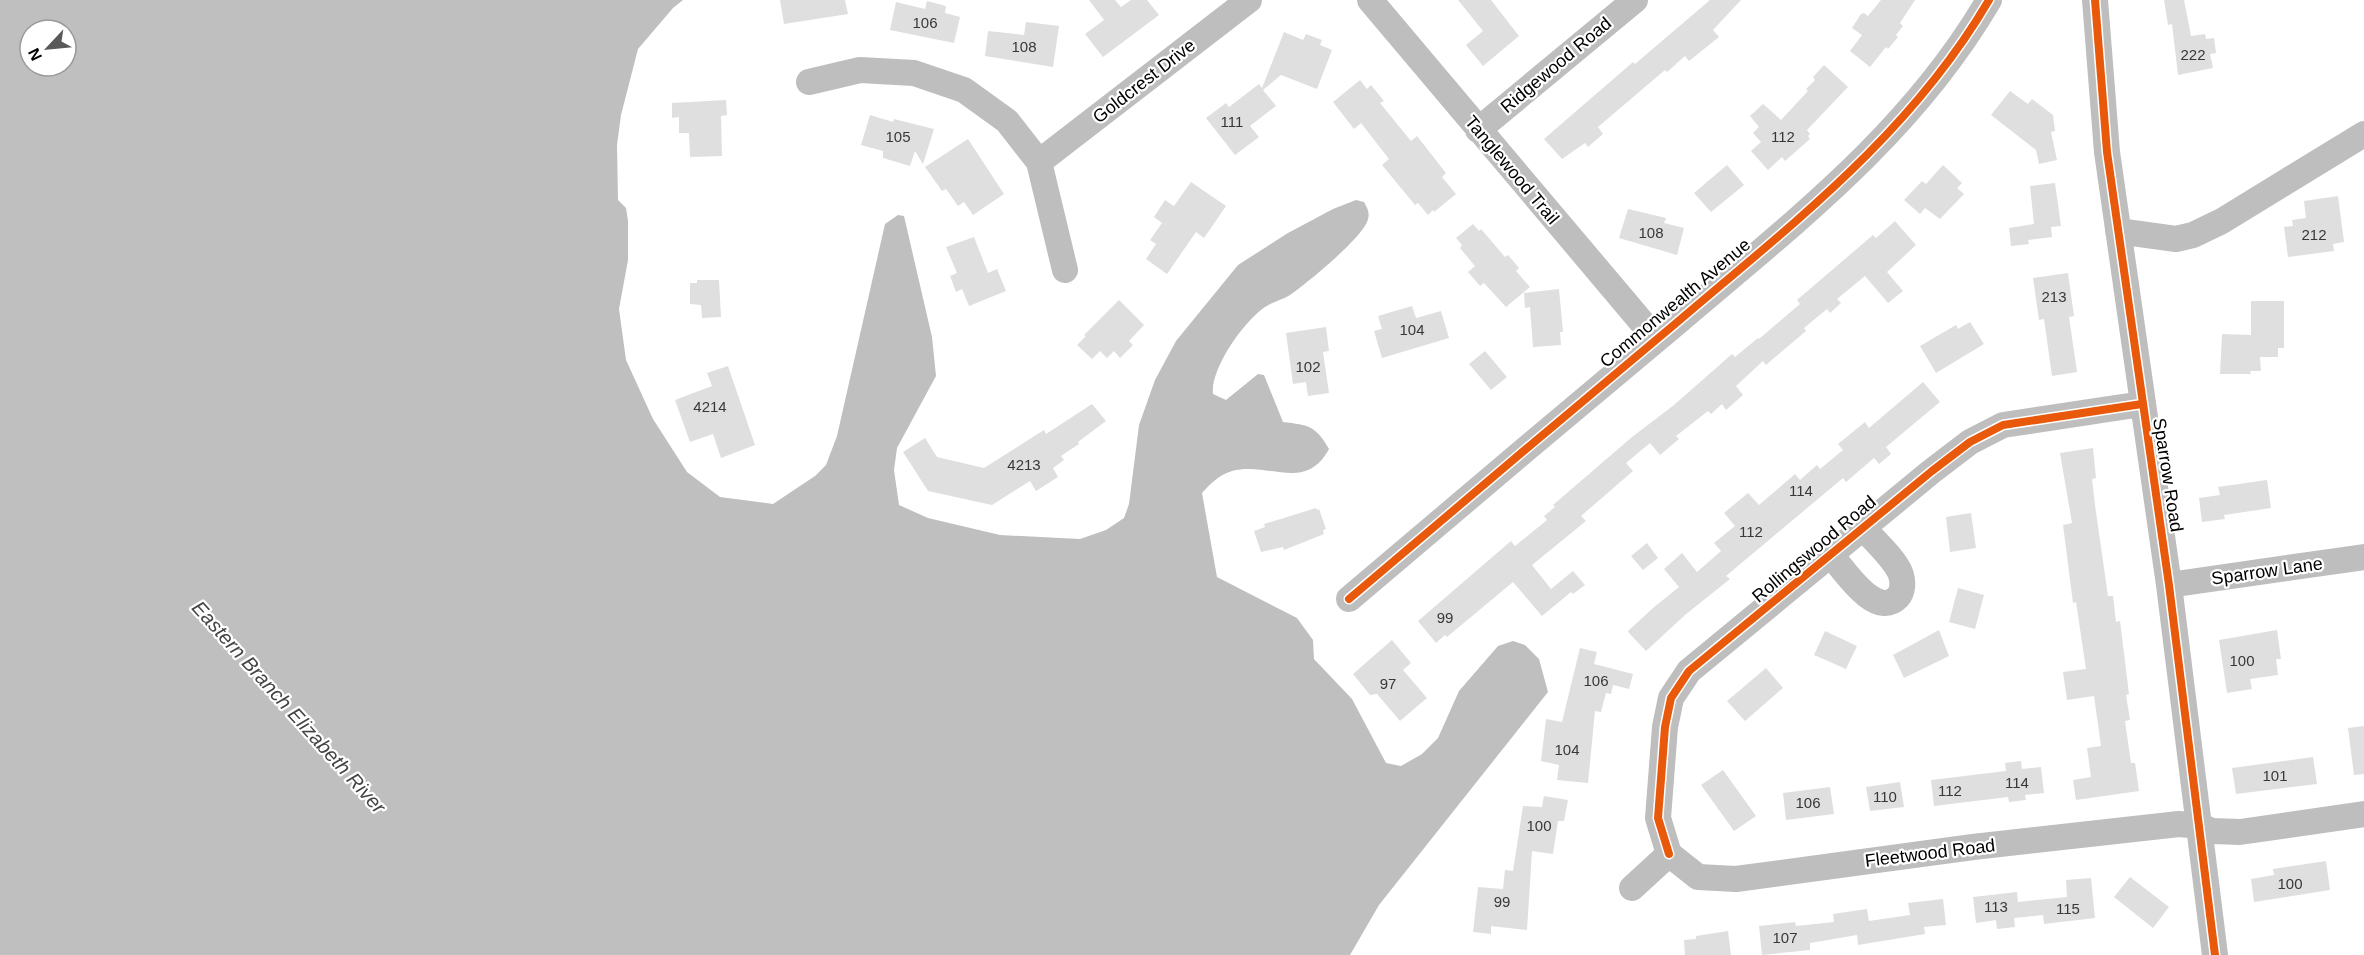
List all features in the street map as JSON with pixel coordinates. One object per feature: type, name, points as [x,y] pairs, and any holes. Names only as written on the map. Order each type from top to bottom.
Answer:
[{"type":"street","name":"Goldcrest Drive","points":[[1039,162],[1249,0]]},
{"type":"street","name":"Tanglewood Trail","points":[[1370,0],[1656,339]]},
{"type":"street","name":"Ridgewood Road","points":[[1478,130],[1635,0]]},
{"type":"street","name":"Commonwealth Avenue","points":[[1349,599],[1835,188],[1917,102],[1967,38],[1989,0]]},
{"type":"street","name":"Sparrow Road","points":[[2095,0],[2107,152],[2169,585],[2215,955]]},
{"type":"street","points":[[809,82],[860,70],[914,73],[964,90],[1007,121],[1039,162],[1065,270]]},
{"type":"street","points":[[2118,231],[2176,239],[2193,235],[2222,221],[2364,134]]},
{"type":"street","name":"Rollingswood Road","points":[[1669,854],[1658,818],[1665,727],[1671,698],[1689,671],[1970,442],[2003,425],[2142,404]]},
{"type":"street","points":[[1831,555],[1866,597],[1886,603],[1895,600],[1903,586],[1901,575],[1897,567],[1863,528]]},
{"type":"street","name":"Sparrow Lane","points":[[2169,585],[2364,557]]},
{"type":"street","name":"Fleetwood Road","points":[[1669,854],[1698,877],[1736,879],[1973,847],[2179,824],[2200,826],[2212,831],[2240,832],[2364,814]]},
{"type":"street","points":[[1632,888],[1669,854]]},
{"type":"water","name":"Eastern Branch Elizabeth River","points":[[0,0],[683,0],[673,8],[638,49],[621,115],[617,145],[618,200],[626,208],[628,260],[619,309],[626,360],[653,419],[687,472],[720,497],[773,504],[815,476],[826,465],[837,436],[885,224],[898,215],[904,216],[932,337],[936,376],[897,448],[894,470],[899,505],[928,518],[1000,535],[1080,539],[1106,530],[1124,518],[1129,504],[1139,425],[1155,380],[1176,341],[1238,265],[1288,233],[1333,209],[1356,200],[1364,202],[1369,217],[1357,236],[1298,289],[1287,297],[1268,305],[1257,314],[1230,346],[1217,372],[1213,394],[1226,400],[1258,374],[1264,375],[1283,422],[1311,428],[1316,431],[1329,449],[1309,470],[1298,473],[1246,469],[1232,471],[1219,477],[1202,493],[1217,577],[1297,618],[1313,640],[1314,659],[1352,699],[1386,763],[1401,766],[1422,754],[1438,738],[1459,691],[1498,646],[1513,641],[1525,645],[1539,659],[1548,692],[1379,905],[1350,955],[0,955]]},
{"type":"building","points":[[780,0],[845,0],[848,14],[784,24]]},
{"type":"building","points":[[1089,0],[1115,0],[1121,7],[1131,0],[1147,0],[1159,15],[1103,57],[1085,34],[1104,20]]},
{"type":"building","points":[[1458,0],[1491,0],[1519,36],[1483,66],[1466,45],[1483,31]]},
{"type":"building","points":[[1710,0],[1741,0],[1713,30],[1719,37],[1689,61],[1685,56],[1667,72],[1665,70],[1598,127],[1603,134],[1588,147],[1585,143],[1562,159],[1544,139],[1633,62],[1635,64]]},
{"type":"building","points":[[1881,0],[1915,0],[1900,23],[1903,26],[1896,35],[1898,37],[1888,49],[1886,47],[1870,67],[1850,51],[1862,35],[1852,28],[1861,14],[1868,16]]},
{"type":"building","points":[[2164,0],[2184,0],[2191,36],[2205,34],[2206,39],[2214,38],[2216,53],[2210,54],[2213,68],[2178,75],[2172,24],[2168,25]]},
{"type":"building","points":[[927,1],[946,6],[945,13],[960,17],[954,43],[890,30],[896,2],[925,9]]},
{"type":"building","points":[[1026,22],[1059,26],[1053,67],[985,56],[988,31],[1024,35]]},
{"type":"building","points":[[1284,32],[1303,40],[1306,34],[1322,40],[1320,45],[1332,50],[1317,89],[1281,75],[1263,90],[1276,106],[1250,126],[1259,137],[1235,155],[1206,118],[1226,103],[1229,107],[1259,84],[1262,88]]},
{"type":"building","points":[[1824,65],[1848,87],[1807,130],[1810,139],[1785,161],[1782,157],[1768,170],[1751,151],[1761,142],[1753,133],[1759,127],[1750,116],[1763,104],[1781,120],[1808,91],[1806,89],[1815,80],[1813,77]]},
{"type":"building","points":[[1360,80],[1367,89],[1371,85],[1384,101],[1380,103],[1411,141],[1417,136],[1446,173],[1442,177],[1456,194],[1434,212],[1433,210],[1428,215],[1418,203],[1415,205],[1382,165],[1389,159],[1361,123],[1354,129],[1333,102]]},
{"type":"building","points":[[2010,91],[2028,104],[2032,99],[2053,115],[2055,131],[2051,132],[2057,160],[2039,164],[2036,150],[1991,115]]},
{"type":"building","points":[[726,100],[727,115],[721,116],[722,156],[690,157],[689,133],[679,133],[679,117],[672,118],[672,103]]},
{"type":"building","points":[[870,115],[893,122],[894,119],[934,129],[923,164],[915,151],[910,166],[883,158],[883,151],[861,145]]},
{"type":"building","points":[[968,139],[1004,194],[973,215],[964,202],[958,206],[946,189],[942,191],[925,167]]},
{"type":"building","points":[[1727,165],[1744,185],[1711,212],[1694,193]]},
{"type":"building","points":[[1943,165],[1962,183],[1957,188],[1964,194],[1940,219],[1925,208],[1920,214],[1904,200],[1922,181],[1926,184]]},
{"type":"building","points":[[1191,182],[1226,206],[1204,238],[1196,232],[1167,274],[1146,259],[1156,244],[1150,240],[1162,223],[1154,217],[1165,200],[1174,206]]},
{"type":"building","points":[[2055,183],[2061,226],[2051,227],[2052,237],[2028,240],[2029,244],[2011,246],[2009,228],[2034,224],[2030,186]]},
{"type":"building","points":[[2338,196],[2344,242],[2333,244],[2334,251],[2288,257],[2284,227],[2293,226],[2292,220],[2306,218],[2304,201]]},
{"type":"building","points":[[1628,209],[1666,218],[1664,223],[1684,228],[1677,255],[1619,238]]},
{"type":"building","points":[[1895,221],[1916,245],[1887,272],[1903,291],[1888,303],[1865,276],[1837,299],[1841,303],[1830,313],[1827,309],[1804,328],[1806,331],[1766,365],[1763,361],[1736,386],[1743,395],[1726,410],[1722,404],[1711,414],[1708,411],[1676,436],[1679,439],[1660,455],[1650,443],[1626,463],[1633,471],[1581,516],[1586,521],[1532,565],[1551,589],[1573,571],[1585,585],[1573,594],[1571,592],[1542,616],[1513,582],[1447,637],[1445,635],[1436,643],[1418,621],[1511,541],[1515,546],[1547,520],[1544,516],[1555,507],[1553,505],[1632,437],[1674,405],[1732,354],[1735,357],[1759,339],[1800,304],[1797,300],[1873,235],[1876,238]]},
{"type":"building","points":[[1473,224],[1479,231],[1481,229],[1505,257],[1508,255],[1519,268],[1516,271],[1530,287],[1506,307],[1484,283],[1480,286],[1468,272],[1475,266],[1460,248],[1462,245],[1456,238]]},
{"type":"building","points":[[974,237],[988,273],[997,269],[1006,291],[969,306],[962,289],[956,292],[950,276],[957,273],[946,247]]},
{"type":"building","points":[[2068,273],[2074,316],[2069,317],[2077,372],[2052,376],[2044,319],[2039,320],[2033,278]]},
{"type":"building","points":[[697,280],[719,280],[721,317],[702,318],[701,305],[690,304],[690,283],[697,283]]},
{"type":"building","points":[[1559,289],[1563,332],[1560,332],[1561,345],[1533,347],[1530,307],[1525,308],[1524,293]]},
{"type":"building","points":[[1119,300],[1144,325],[1129,341],[1133,345],[1120,358],[1114,351],[1107,358],[1100,351],[1092,359],[1077,345]]},
{"type":"building","points":[[2251,301],[2284,301],[2284,348],[2278,348],[2278,357],[2260,357],[2261,371],[2250,371],[2251,374],[2220,374],[2222,334],[2251,335]]},
{"type":"building","points":[[1412,306],[1416,318],[1441,311],[1449,338],[1382,358],[1374,331],[1382,329],[1378,316]]},
{"type":"building","points":[[1970,322],[1984,344],[1936,373],[1920,346],[1956,325],[1958,329]]},
{"type":"building","points":[[1326,327],[1329,351],[1323,352],[1329,393],[1308,396],[1306,382],[1293,384],[1286,333]]},
{"type":"building","points":[[1485,351],[1507,377],[1491,390],[1469,364]]},
{"type":"building","points":[[728,366],[755,445],[721,458],[713,434],[690,442],[675,400],[712,386],[707,373]]},
{"type":"building","points":[[1923,382],[1940,402],[1886,447],[1891,454],[1879,464],[1874,458],[1846,482],[1843,478],[1726,576],[1730,579],[1685,615],[1646,651],[1629,633],[1628,631],[1653,608],[1679,587],[1664,569],[1682,553],[1697,572],[1721,551],[1714,543],[1735,526],[1724,513],[1748,493],[1759,505],[1795,474],[1800,480],[1817,465],[1820,469],[1843,450],[1838,444],[1865,422],[1869,428]]},
{"type":"building","points":[[1092,404],[1106,421],[1061,456],[1064,460],[1053,468],[1058,477],[1036,491],[1030,481],[992,505],[928,491],[903,452],[925,438],[937,457],[984,468],[1044,430],[1046,434]]},
{"type":"building","points":[[2093,448],[2096,478],[2092,479],[2095,505],[2108,596],[2113,596],[2116,622],[2120,621],[2129,694],[2126,695],[2130,720],[2125,721],[2131,763],[2135,763],[2139,791],[2076,800],[2073,780],[2091,777],[2087,748],[2101,746],[2094,696],[2067,700],[2063,672],[2086,669],[2076,602],[2073,603],[2063,525],[2072,523],[2060,453]]},
{"type":"building","points":[[2267,480],[2271,508],[2224,515],[2225,519],[2202,522],[2199,498],[2220,495],[2218,487]]},
{"type":"building","points":[[1319,509],[1326,529],[1323,530],[1324,534],[1284,550],[1283,547],[1261,552],[1254,531],[1265,527],[1264,524]]},
{"type":"building","points":[[1971,513],[1976,548],[1950,552],[1946,517]]},
{"type":"building","points":[[1647,543],[1658,558],[1643,570],[1631,556]]},
{"type":"building","points":[[1958,588],[1984,595],[1975,629],[1949,622]]},
{"type":"building","points":[[1939,630],[1949,656],[1904,678],[1893,655]]},
{"type":"building","points":[[2277,630],[2281,659],[2276,659],[2278,675],[2250,679],[2252,689],[2227,693],[2219,640]]},
{"type":"building","points":[[1825,631],[1857,646],[1846,669],[1814,655]]},
{"type":"building","points":[[1392,640],[1411,663],[1403,670],[1427,698],[1400,721],[1377,694],[1370,695],[1353,674]]},
{"type":"building","points":[[1580,648],[1597,652],[1594,664],[1633,674],[1629,689],[1613,685],[1611,694],[1606,693],[1601,712],[1595,711],[1588,783],[1557,780],[1559,765],[1541,761],[1546,719],[1562,722]]},
{"type":"building","points":[[1766,668],[1783,688],[1745,721],[1727,701]]},
{"type":"building","points":[[2364,726],[2364,774],[2354,775],[2348,728]]},
{"type":"building","points":[[2313,757],[2317,784],[2236,794],[2232,768]]},
{"type":"building","points":[[2021,761],[2022,769],[2041,767],[2044,793],[2025,795],[2026,800],[2009,802],[2008,797],[1934,806],[1931,780],[2006,771],[2005,763]]},
{"type":"building","points":[[1723,770],[1756,816],[1734,831],[1701,785]]},
{"type":"building","points":[[1900,782],[1904,807],[1870,811],[1866,787]]},
{"type":"building","points":[[1830,787],[1834,814],[1786,820],[1783,793]]},
{"type":"building","points":[[1544,796],[1568,800],[1564,821],[1558,821],[1553,854],[1532,851],[1527,930],[1491,926],[1491,934],[1473,932],[1478,887],[1503,889],[1505,870],[1513,871],[1523,806],[1542,807]]},
{"type":"building","points":[[2326,861],[2330,890],[2254,902],[2251,879],[2274,875],[2273,869]]},
{"type":"building","points":[[2130,877],[2169,907],[2153,928],[2114,897]]},
{"type":"building","points":[[2091,878],[2095,918],[2044,924],[2043,915],[2014,918],[2015,927],[1997,929],[1996,920],[1976,923],[1973,897],[2017,892],[2018,902],[2067,897],[2066,880]]},
{"type":"building","points":[[1943,899],[1946,925],[1924,927],[1925,934],[1858,945],[1857,935],[1810,943],[1810,950],[1762,955],[1759,926],[1795,922],[1796,926],[1834,922],[1833,914],[1867,909],[1869,921],[1910,915],[1908,903]]},
{"type":"building","points":[[1728,931],[1731,955],[1685,955],[1684,940]]},
{"type":"cycle path","points":[[1349,599],[1762,250],[1846,175],[1923,94],[1958,49],[1989,0]]},
{"type":"cycle path","points":[[2095,0],[2107,152],[2169,585],[2215,955]]},
{"type":"cycle path","points":[[1669,854],[1658,818],[1665,727],[1671,698],[1689,671],[1970,442],[2003,425],[2142,404]]}]
